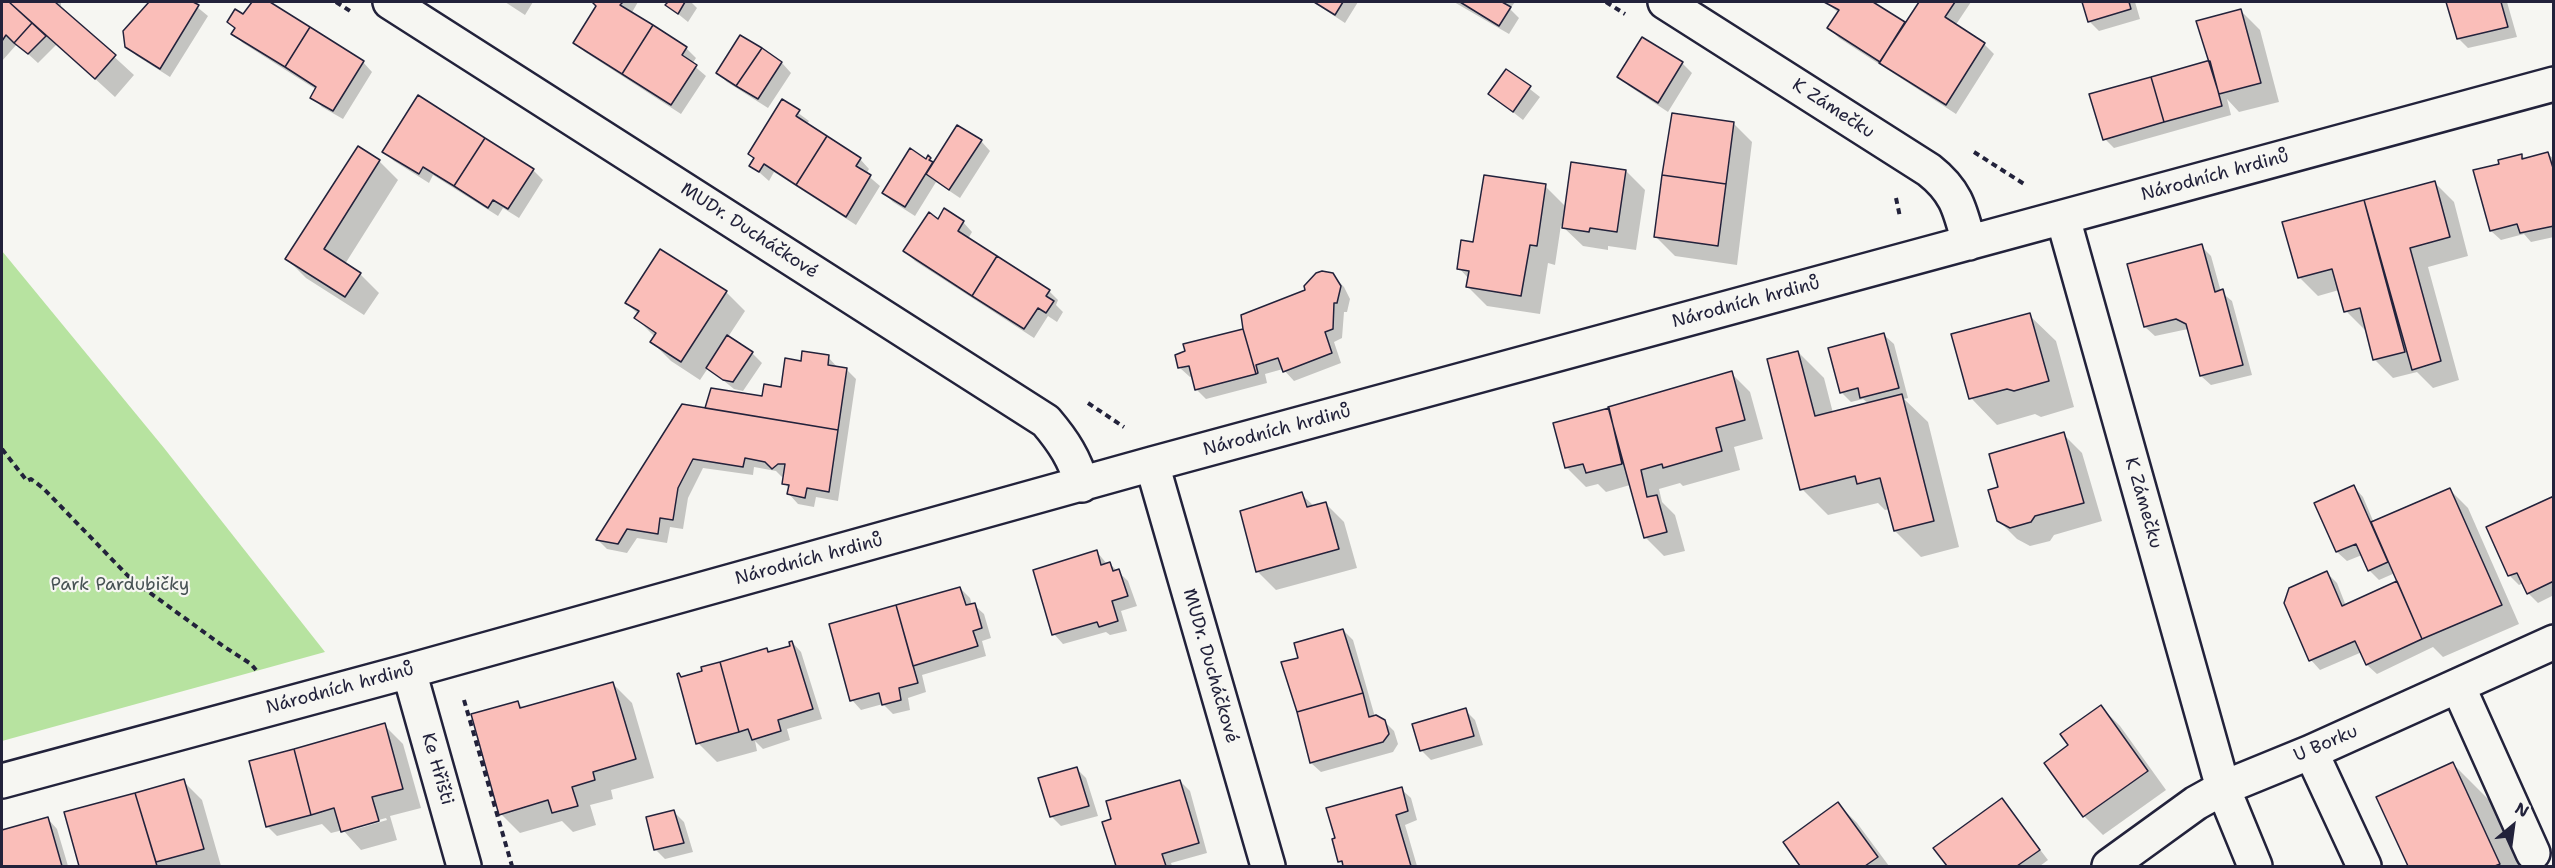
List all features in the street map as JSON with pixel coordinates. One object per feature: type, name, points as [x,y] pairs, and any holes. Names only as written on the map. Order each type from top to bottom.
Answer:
[{"type":"street","name":"MUDr. Ducháčkové","points":[[390,2],[1046,421],[1067,446],[1078,468],[1082,485]]},
{"type":"street","name":"K Zámečku","points":[[1665,2],[1929,170],[1943,182],[1958,202],[1969,243]]},
{"type":"street","name":"Národních hrdinů","points":[[2,781],[409,671],[1152,464],[2553,84]]},
{"type":"street","name":"K Zámečku","points":[[2063,218],[2223,788],[2255,867]]},
{"type":"street","name":"MUDr. Ducháčkové","points":[[1152,464],[1268,867]]},
{"type":"street","name":"U Borku","points":[[2109,867],[2196,802],[2223,788],[2310,752],[2553,642]]},
{"type":"street","name":"Ke Hřišti","points":[[409,671],[464,867]]},
{"type":"street","points":[[2458,686],[2533,853]]},
{"type":"street","points":[[2310,752],[2364,867]]},
{"type":"path","points":[[1082,399],[1129,430]]},
{"type":"path","points":[[2,449],[27,481],[31,479],[43,488],[131,579],[251,664],[262,677]]},
{"type":"path","points":[[464,699],[512,867]]},
{"type":"green space","name":"Park Pardubičky","points":[[2,251],[164,448],[325,652],[2,741]]},
{"type":"building","points":[[2,2],[9,2],[32,23],[14,43],[6,35],[2,41]]},
{"type":"building","points":[[9,2],[55,2],[116,55],[95,79]]},
{"type":"building","points":[[149,2],[193,2],[199,5],[160,69],[125,47],[123,31]]},
{"type":"building","points":[[252,2],[270,2],[310,27],[285,67],[231,34],[235,28],[227,22],[235,9],[243,14]]},
{"type":"building","points":[[592,2],[623,2],[620,5],[653,25],[622,74],[573,43],[596,6]]},
{"type":"building","points":[[668,2],[685,2],[678,14],[665,5]]},
{"type":"building","points":[[1314,2],[1343,2],[1335,15]]},
{"type":"building","points":[[1460,2],[1502,2],[1511,7],[1499,26]]},
{"type":"building","points":[[1824,2],[1873,2],[1905,22],[1880,62],[1827,28],[1839,10]]},
{"type":"building","points":[[1919,2],[1955,2],[1945,17],[1985,43],[1946,105],[1879,63]]},
{"type":"building","points":[[2082,2],[2129,2],[2131,9],[2088,22]]},
{"type":"building","points":[[2446,2],[2501,2],[2508,27],[2457,39]]},
{"type":"building","points":[[2241,9],[2261,83],[2219,94],[2196,21]]},
{"type":"building","points":[[32,23],[46,36],[28,54],[14,43]]},
{"type":"building","points":[[653,25],[687,47],[682,55],[697,65],[671,105],[622,74]]},
{"type":"building","points":[[310,27],[364,61],[333,111],[310,98],[316,87],[285,67]]},
{"type":"building","points":[[740,35],[762,48],[736,86],[716,73]]},
{"type":"building","points":[[1642,37],[1683,62],[1658,103],[1617,77]]},
{"type":"building","points":[[762,48],[782,62],[758,99],[736,86]]},
{"type":"building","points":[[2210,61],[2222,106],[2164,122],[2151,77]]},
{"type":"building","points":[[1506,69],[1531,86],[1513,112],[1488,94]]},
{"type":"building","points":[[2151,77],[2164,122],[2103,140],[2089,94]]},
{"type":"building","points":[[418,95],[485,138],[454,186],[423,167],[419,174],[382,152]]},
{"type":"building","points":[[782,99],[800,110],[796,116],[827,136],[796,185],[764,164],[759,172],[749,166],[754,158],[748,154]]},
{"type":"building","points":[[1672,113],[1734,122],[1726,184],[1662,175]]},
{"type":"building","points":[[957,125],[982,140],[949,190],[926,174]]},
{"type":"building","points":[[827,136],[861,158],[856,166],[871,175],[846,217],[796,185]]},
{"type":"building","points":[[485,138],[534,169],[508,209],[493,200],[488,208],[454,186]]},
{"type":"building","points":[[358,146],[380,160],[324,249],[361,273],[345,297],[285,259]]},
{"type":"building","points":[[910,148],[926,159],[928,155],[931,158],[929,160],[933,162],[905,207],[882,193]]},
{"type":"building","points":[[2548,152],[2554,171],[2554,226],[2520,233],[2517,224],[2490,231],[2473,170],[2499,164],[2498,160],[2522,154],[2522,159]]},
{"type":"building","points":[[1571,162],[1626,170],[1617,232],[1590,228],[1589,232],[1562,228]]},
{"type":"building","points":[[1484,175],[1546,184],[1537,246],[1530,245],[1521,296],[1466,287],[1469,271],[1457,269],[1461,240],[1473,242]]},
{"type":"building","points":[[1662,175],[1726,184],[1718,246],[1654,237]]},
{"type":"building","points":[[2435,181],[2450,237],[2410,248],[2441,361],[2412,370],[2364,200]]},
{"type":"building","points":[[2364,200],[2405,352],[2373,360],[2360,308],[2344,312],[2332,269],[2298,278],[2282,222]]},
{"type":"building","points":[[944,208],[964,221],[958,231],[997,256],[972,296],[903,251],[929,212],[938,219]]},
{"type":"building","points":[[2202,244],[2215,292],[2223,289],[2243,365],[2200,376],[2186,324],[2176,319],[2144,327],[2127,264]]},
{"type":"building","points":[[660,249],[727,291],[681,362],[650,342],[656,333],[634,318],[639,311],[625,303]]},
{"type":"building","points":[[997,256],[1050,290],[1046,296],[1054,301],[1046,313],[1038,308],[1024,329],[972,296]]},
{"type":"building","points":[[1322,271],[1333,273],[1341,286],[1337,303],[1334,303],[1333,329],[1325,332],[1332,353],[1283,372],[1278,358],[1256,365],[1258,373],[1256,374],[1241,315],[1305,290],[1304,286],[1316,273]]},
{"type":"building","points":[[2030,313],[2049,381],[2014,391],[2007,389],[1969,399],[1951,334]]},
{"type":"building","points":[[1243,329],[1256,374],[1195,390],[1189,366],[1178,368],[1175,355],[1185,351],[1183,344]]},
{"type":"building","points":[[1884,333],[1899,388],[1860,398],[1858,388],[1840,393],[1828,348]]},
{"type":"building","points":[[727,335],[753,352],[733,382],[723,380],[706,368]]},
{"type":"building","points":[[802,351],[829,355],[828,365],[847,368],[838,430],[705,408],[711,388],[762,396],[764,384],[781,387],[785,358],[801,361]]},
{"type":"building","points":[[1798,351],[1815,416],[1902,394],[1934,521],[1894,531],[1880,478],[1857,484],[1855,476],[1800,490],[1767,359]]},
{"type":"building","points":[[1732,371],[1745,420],[1716,428],[1722,451],[1663,468],[1662,464],[1641,470],[1647,497],[1657,495],[1667,532],[1644,538],[1608,407]]},
{"type":"building","points":[[682,404],[838,430],[829,492],[807,488],[805,498],[787,494],[789,485],[782,484],[785,464],[778,464],[772,469],[765,462],[745,458],[743,467],[693,459],[678,488],[673,520],[660,518],[658,534],[627,529],[618,544],[596,540]]},
{"type":"building","points":[[1609,408],[1622,464],[1586,473],[1583,464],[1565,468],[1553,423]]},
{"type":"building","points":[[2064,432],[2084,503],[2035,516],[2031,522],[2010,528],[1997,521],[1988,490],[1998,487],[1989,454]]},
{"type":"building","points":[[2354,485],[2388,562],[2368,571],[2356,544],[2336,552],[2314,503]]},
{"type":"building","points":[[2450,488],[2502,605],[2422,639],[2371,522]]},
{"type":"building","points":[[1302,492],[1307,507],[1326,502],[1339,549],[1256,572],[1240,511]]},
{"type":"building","points":[[2554,496],[2554,581],[2527,594],[2517,573],[2508,576],[2486,527]]},
{"type":"building","points":[[1097,550],[1101,565],[1110,562],[1113,571],[1119,569],[1128,596],[1112,601],[1118,621],[1099,627],[1097,622],[1052,635],[1033,570]]},
{"type":"building","points":[[2327,571],[2342,606],[2397,581],[2422,639],[2366,665],[2355,641],[2309,661],[2284,603],[2289,588]]},
{"type":"building","points":[[960,587],[966,605],[975,603],[982,628],[973,631],[978,646],[913,666],[896,605]]},
{"type":"building","points":[[896,605],[918,683],[899,688],[901,700],[882,705],[879,693],[850,701],[829,624]]},
{"type":"building","points":[[1343,629],[1363,693],[1297,712],[1281,662],[1298,658],[1294,643]]},
{"type":"building","points":[[792,641],[813,709],[778,720],[781,731],[752,740],[748,729],[739,732],[720,662],[767,648],[768,652],[790,646],[789,642]]},
{"type":"building","points":[[720,662],[739,732],[696,744],[677,674],[679,673],[681,677],[702,671],[701,667]]},
{"type":"building","points":[[613,682],[636,759],[593,772],[595,780],[572,787],[578,806],[552,813],[548,800],[499,815],[471,714],[518,701],[520,708]]},
{"type":"building","points":[[1363,693],[1369,717],[1376,715],[1385,720],[1389,734],[1383,742],[1310,763],[1297,712]]},
{"type":"building","points":[[2101,705],[2148,771],[2083,817],[2044,763],[2068,745],[2060,734]]},
{"type":"building","points":[[1466,708],[1474,736],[1420,751],[1412,724]]},
{"type":"building","points":[[385,723],[403,789],[372,797],[379,821],[341,832],[334,808],[311,815],[294,749]]},
{"type":"building","points":[[294,749],[311,815],[266,827],[249,761]]},
{"type":"building","points":[[2453,762],[2500,864],[2495,866],[2408,866],[2376,797]]},
{"type":"building","points":[[1077,767],[1089,806],[1050,817],[1038,778]]},
{"type":"building","points":[[184,779],[204,849],[156,862],[135,793]]},
{"type":"building","points":[[1180,780],[1199,843],[1162,854],[1166,866],[1116,866],[1102,822],[1111,819],[1106,801]]},
{"type":"building","points":[[1402,787],[1408,811],[1396,815],[1411,866],[1343,866],[1342,861],[1338,862],[1332,839],[1335,838],[1326,808]]},
{"type":"building","points":[[135,793],[157,866],[79,866],[64,812]]},
{"type":"building","points":[[2002,798],[2040,850],[2017,866],[1947,866],[1933,848]]},
{"type":"building","points":[[1838,802],[1878,857],[1865,866],[1800,866],[1783,842]]},
{"type":"building","points":[[674,810],[684,843],[654,850],[646,817]]},
{"type":"building","points":[[48,817],[62,866],[2,866],[2,830]]}]
